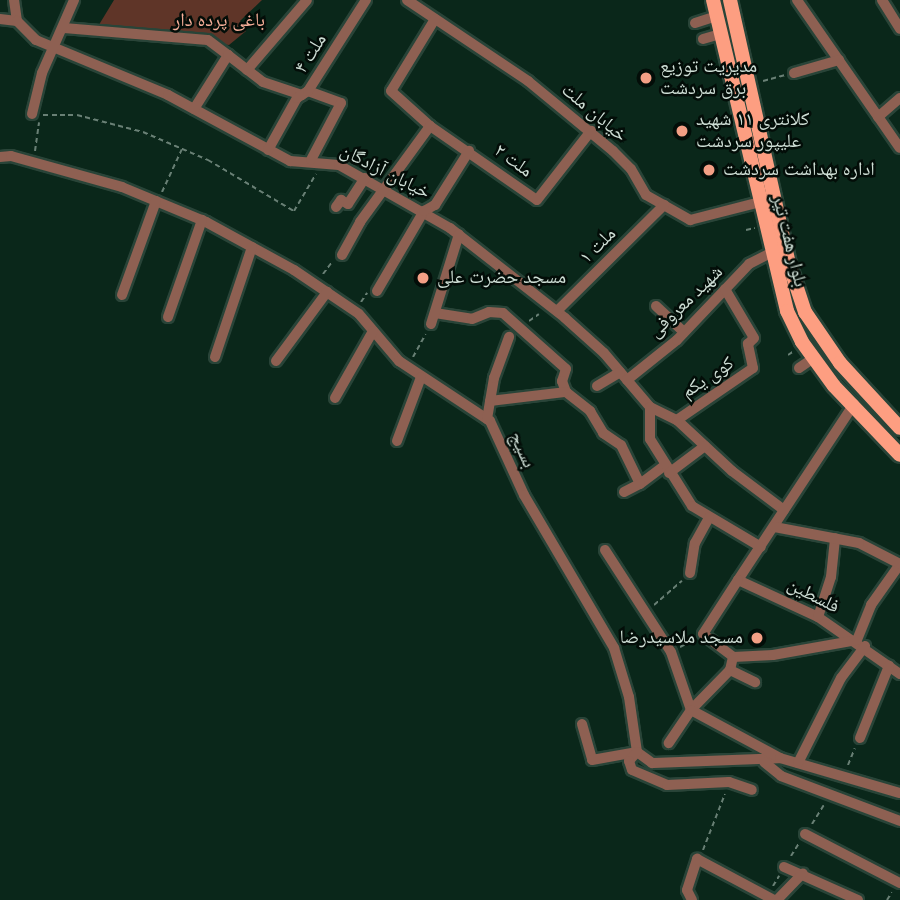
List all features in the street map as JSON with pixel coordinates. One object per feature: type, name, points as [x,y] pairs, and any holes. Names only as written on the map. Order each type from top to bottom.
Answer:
[{"type":"main road","name":"بلوار هفت تیر","points":[[713,0],[771,253],[787,311],[814,358],[900,455]]},
{"type":"main road","name":"بلوار هفت تیر","points":[[730,0],[789,264],[806,312],[840,363],[900,428]]},
{"type":"street","points":[[6,22],[14,0]]},
{"type":"street","points":[[36,114],[52,47],[64,28],[74,0]]},
{"type":"street","points":[[247,70],[307,0]]},
{"type":"street","name":"ملت ۴","points":[[268,150],[366,0]]},
{"type":"street","name":"خیابان ملت","points":[[407,0],[527,81],[592,131],[631,169],[646,195],[690,220],[760,202]]},
{"type":"street","points":[[797,0],[900,148]]},
{"type":"street","points":[[882,0],[900,30]]},
{"type":"street","points":[[695,23],[716,16]]},
{"type":"street","name":"ملت ۲","points":[[435,19],[391,91],[430,126],[537,200],[592,131]]},
{"type":"street","name":"خیابان آزادگان","points":[[6,22],[36,40],[194,109],[290,162],[324,162],[365,178],[424,211],[459,234],[557,311],[624,376],[650,407]]},
{"type":"street","points":[[64,28],[93,27],[122,36],[208,40],[263,82],[341,103],[311,160]]},
{"type":"street","points":[[703,39],[721,34]]},
{"type":"street","points":[[194,109],[228,55]]},
{"type":"street","points":[[794,73],[839,60]]},
{"type":"street","points":[[878,117],[900,98]]},
{"type":"street","points":[[342,255],[359,222],[387,189],[430,126]]},
{"type":"street","points":[[377,290],[424,211],[435,205],[469,151]]},
{"type":"street","name":"بسیج","points":[[0,157],[34,163],[156,201],[202,220],[252,247],[352,309],[408,367],[487,419],[524,495],[614,648],[629,697],[637,752],[629,761],[632,770],[667,785],[729,782]]},
{"type":"street","points":[[336,206],[341,200],[348,204],[365,178]]},
{"type":"street","points":[[122,295],[156,201]]},
{"type":"street","name":"ملت ۱","points":[[557,311],[664,205]]},
{"type":"street","points":[[169,317],[202,220]]},
{"type":"street","points":[[459,234],[433,318],[472,319],[489,312],[503,313],[566,369],[562,381],[566,392],[590,411],[603,433],[621,445],[640,484]]},
{"type":"street","points":[[215,357],[252,247]]},
{"type":"street","name":"شهید معروفی","points":[[597,386],[624,376],[683,331],[749,264],[771,253]]},
{"type":"street","name":"کوی یکم","points":[[677,420],[753,368],[748,344],[754,338],[725,289]]},
{"type":"street","points":[[276,361],[327,292]]},
{"type":"street","points":[[656,306],[683,331]]},
{"type":"street","points":[[335,398],[373,331]]},
{"type":"street","points":[[487,419],[509,337]]},
{"type":"street","points":[[799,368],[814,358]]},
{"type":"street","points":[[397,441],[421,377]]},
{"type":"street","points":[[490,401],[566,392]]},
{"type":"street","points":[[854,404],[703,634],[733,657],[773,655],[861,643]]},
{"type":"street","points":[[761,547],[692,506],[667,470],[647,430],[650,407],[677,420],[784,510]]},
{"type":"street","points":[[624,492],[667,470],[705,446]]},
{"type":"street","points":[[690,573],[695,543],[709,518]]},
{"type":"street","points":[[774,527],[859,543],[900,564],[871,605],[861,643],[798,763]]},
{"type":"street","points":[[818,617],[831,577],[835,538]]},
{"type":"street","points":[[605,550],[671,652],[691,710],[780,758],[900,793]]},
{"type":"street","name":"فلسطین","points":[[738,580],[818,617],[861,643],[900,674]]},
{"type":"street","points":[[669,743],[691,710],[730,670],[733,657]]},
{"type":"street","points":[[860,738],[889,666]]},
{"type":"street","points":[[730,670],[755,682]]},
{"type":"street","points":[[582,724],[592,760],[637,752],[652,763],[764,762],[780,758]]},
{"type":"street","points":[[764,762],[781,776],[900,821]]},
{"type":"street","points":[[729,782],[752,790]]},
{"type":"street","points":[[804,834],[900,883]]},
{"type":"street","points":[[692,900],[687,890],[697,859],[772,898],[803,873]]},
{"type":"street","points":[[784,867],[803,873],[858,900]]},
{"type":"path","points":[[748,85],[794,73]]},
{"type":"path","points":[[34,163],[36,114]]},
{"type":"path","points":[[46,115],[77,115],[118,123],[182,148],[294,211],[324,162]]},
{"type":"path","points":[[156,201],[182,148]]},
{"type":"path","points":[[315,285],[342,255]]},
{"type":"path","points":[[352,309],[356,299],[363,303],[367,292],[377,290]]},
{"type":"path","points":[[408,367],[433,318]]},
{"type":"path","points":[[643,609],[653,606],[690,573]]},
{"type":"path","points":[[671,652],[703,634]]},
{"type":"path","points":[[843,775],[860,738]]},
{"type":"path","points":[[697,859],[716,827],[729,782]]},
{"type":"path","points":[[772,898],[784,867]]},
{"type":"green space","name":"باغی پرده دار","points":[[114,0],[262,0],[240,21],[246,31],[229,45],[97,28]]},
{"type":"place","name":"مدیریت توزیع برق سردشت","points":[[646,78]]},
{"type":"place","name":"کلانتری ۱۱ شهید علیپور سردشت","points":[[682,131]]},
{"type":"place","name":"اداره بهداشت سردشت","points":[[709,170]]},
{"type":"place","name":"مسجد حضرت علی","points":[[423,278]]},
{"type":"place","name":"مسجد ملاسیدرضا","points":[[757,638]]}]
